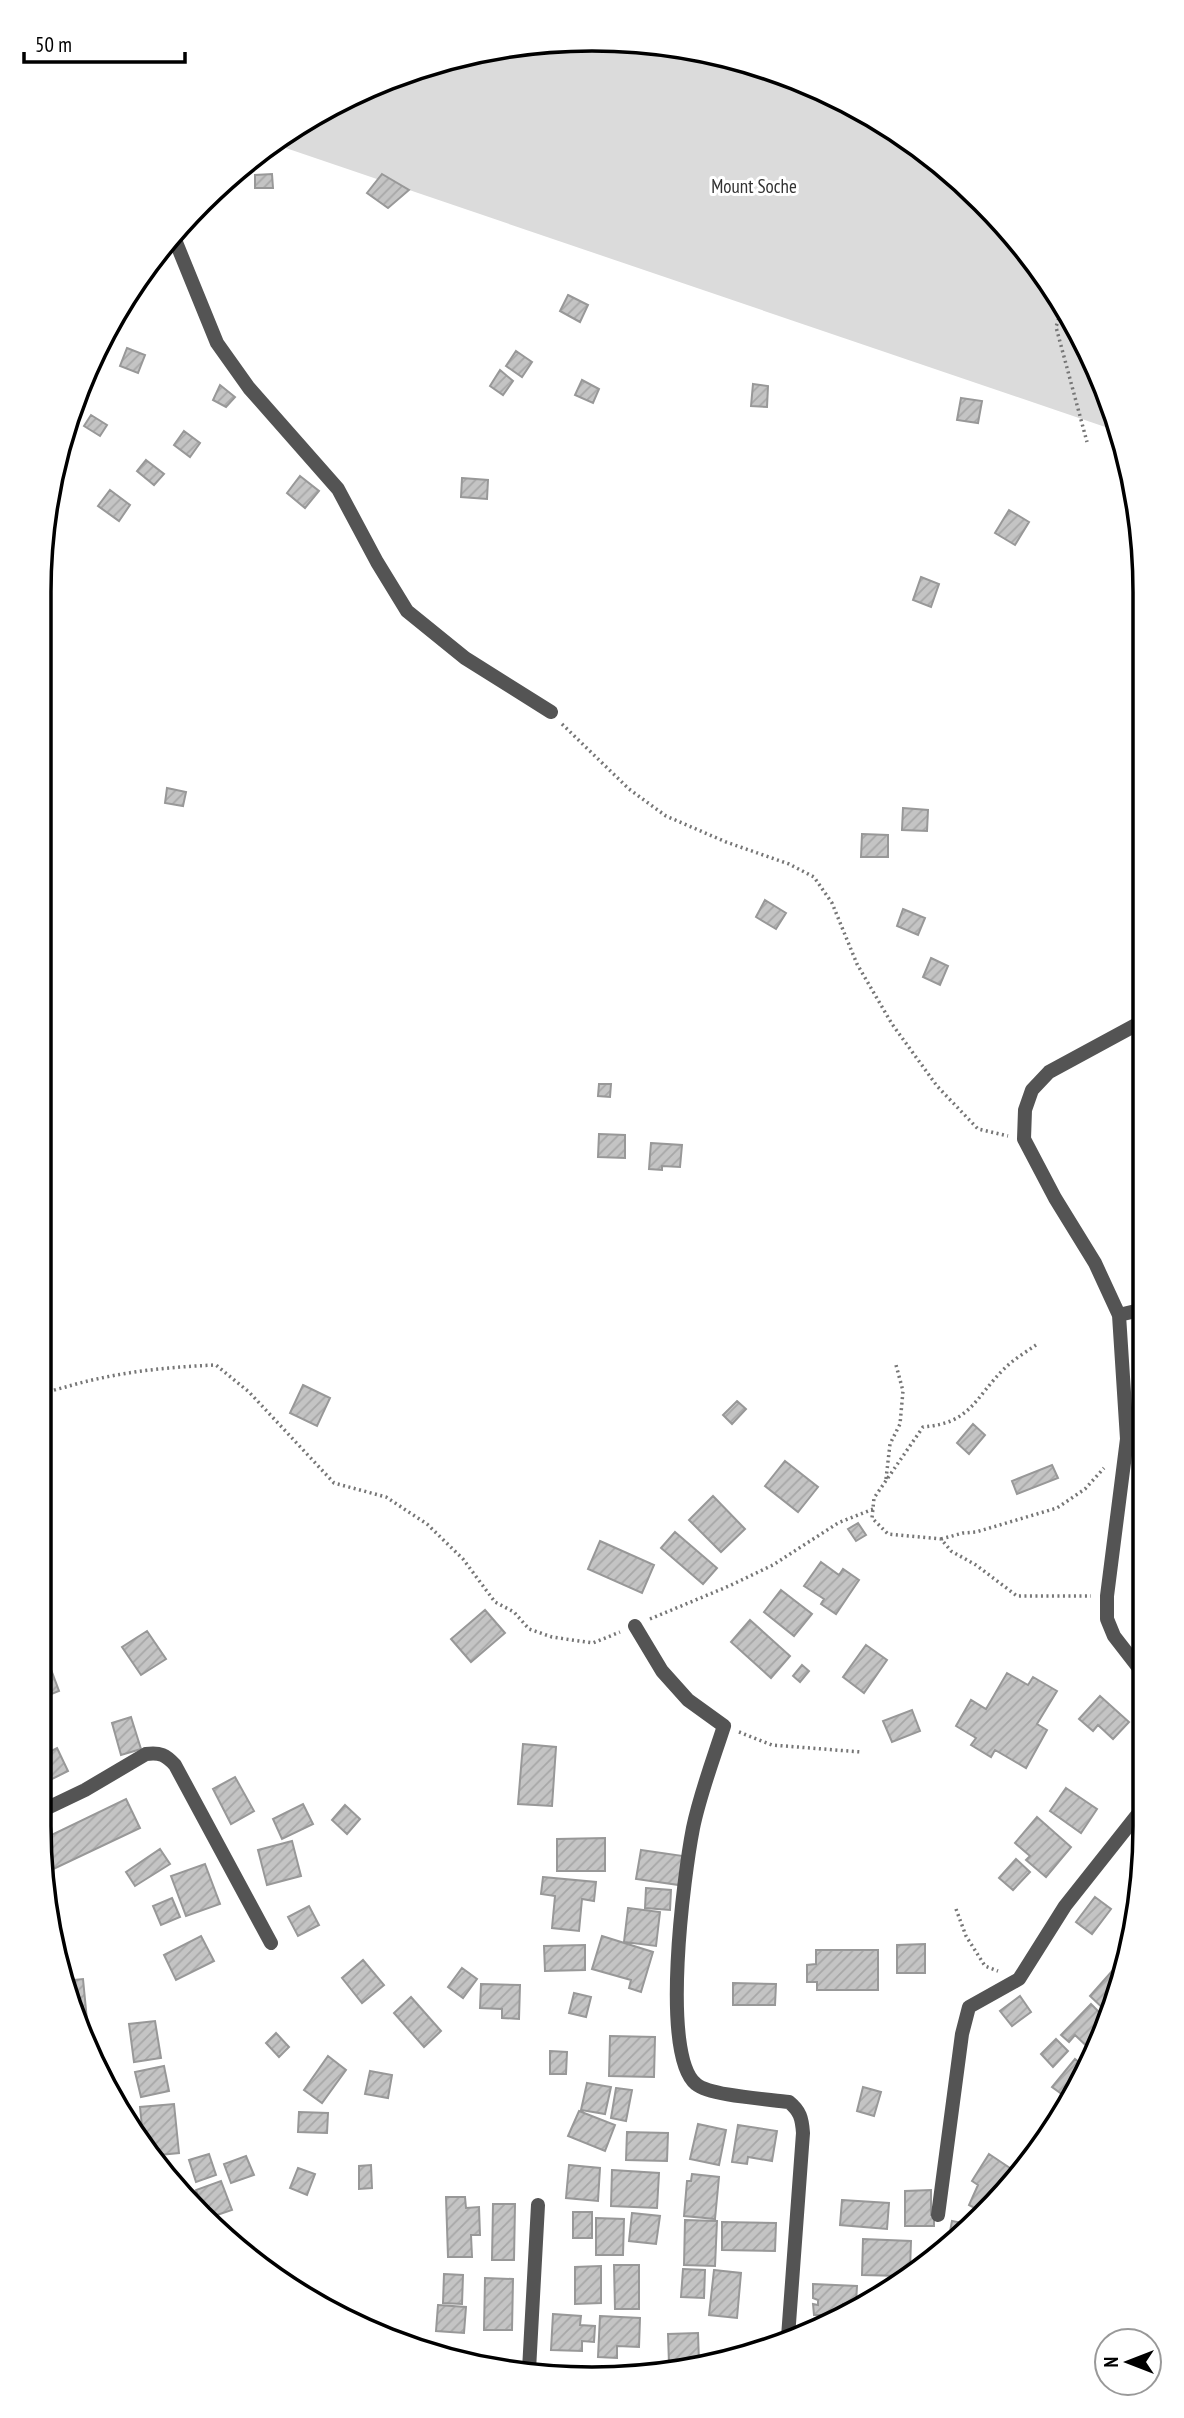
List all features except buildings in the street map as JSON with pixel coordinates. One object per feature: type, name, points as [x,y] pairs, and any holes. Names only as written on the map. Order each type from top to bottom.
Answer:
[{"type":"street","points":[[177,245],[217,343],[249,388],[338,489],[407,611],[465,658],[551,712]]},
{"type":"street","points":[[1133,1026],[1049,1072],[1032,1090],[1028,1100],[1024,1139],[1055,1198],[1095,1264],[1119,1315],[1127,1439],[1107,1596],[1107,1619],[1114,1636],[1133,1661]]},
{"type":"street","points":[[1119,1315],[1133,1312]]},
{"type":"street","points":[[635,1626],[662,1671],[688,1700],[724,1726],[694,1826],[682,1898],[678,1966],[680,2054],[687,2075],[697,2086],[710,2091],[789,2102],[798,2109],[802,2118],[789,2330]]},
{"type":"street","points":[[51,1806],[85,1790],[138,1758],[157,1752],[167,1756],[175,1765],[271,1943]]},
{"type":"street","points":[[938,2215],[962,2034],[969,2007],[1019,1979],[1065,1906],[1133,1820]]},
{"type":"street","points":[[528,2364],[538,2205]]},
{"type":"path","points":[[1059,318],[1056,327],[1087,442]]},
{"type":"path","points":[[551,712],[629,789],[666,816],[726,842],[789,864],[814,877],[832,903],[857,964],[892,1024],[937,1086],[978,1129],[1024,1139]]},
{"type":"path","points":[[1036,1345],[1007,1366],[968,1412],[944,1425],[923,1427],[874,1498],[872,1518],[888,1534],[941,1539],[976,1532],[1057,1508],[1085,1489],[1105,1467]]},
{"type":"path","points":[[51,1393],[90,1380],[127,1373],[216,1364],[249,1392],[334,1483],[386,1497],[427,1524],[463,1559],[495,1602],[514,1612],[529,1629],[552,1637],[593,1643],[773,1565],[838,1523],[873,1509]]},
{"type":"path","points":[[886,1481],[890,1444],[900,1424],[903,1391],[896,1365]]},
{"type":"path","points":[[941,1539],[951,1551],[976,1565],[1017,1596],[1107,1596]]},
{"type":"path","points":[[724,1726],[772,1745],[860,1752]]},
{"type":"path","points":[[956,1909],[966,1936],[985,1966],[1019,1979]]},
{"type":"green space","name":"Mount Soche","points":[[592,51],[663,55],[766,79],[863,123],[921,163],[975,209],[1021,263],[1061,321],[1092,385],[1108,428],[284,147],[321,123],[418,79],[521,55]]}]
